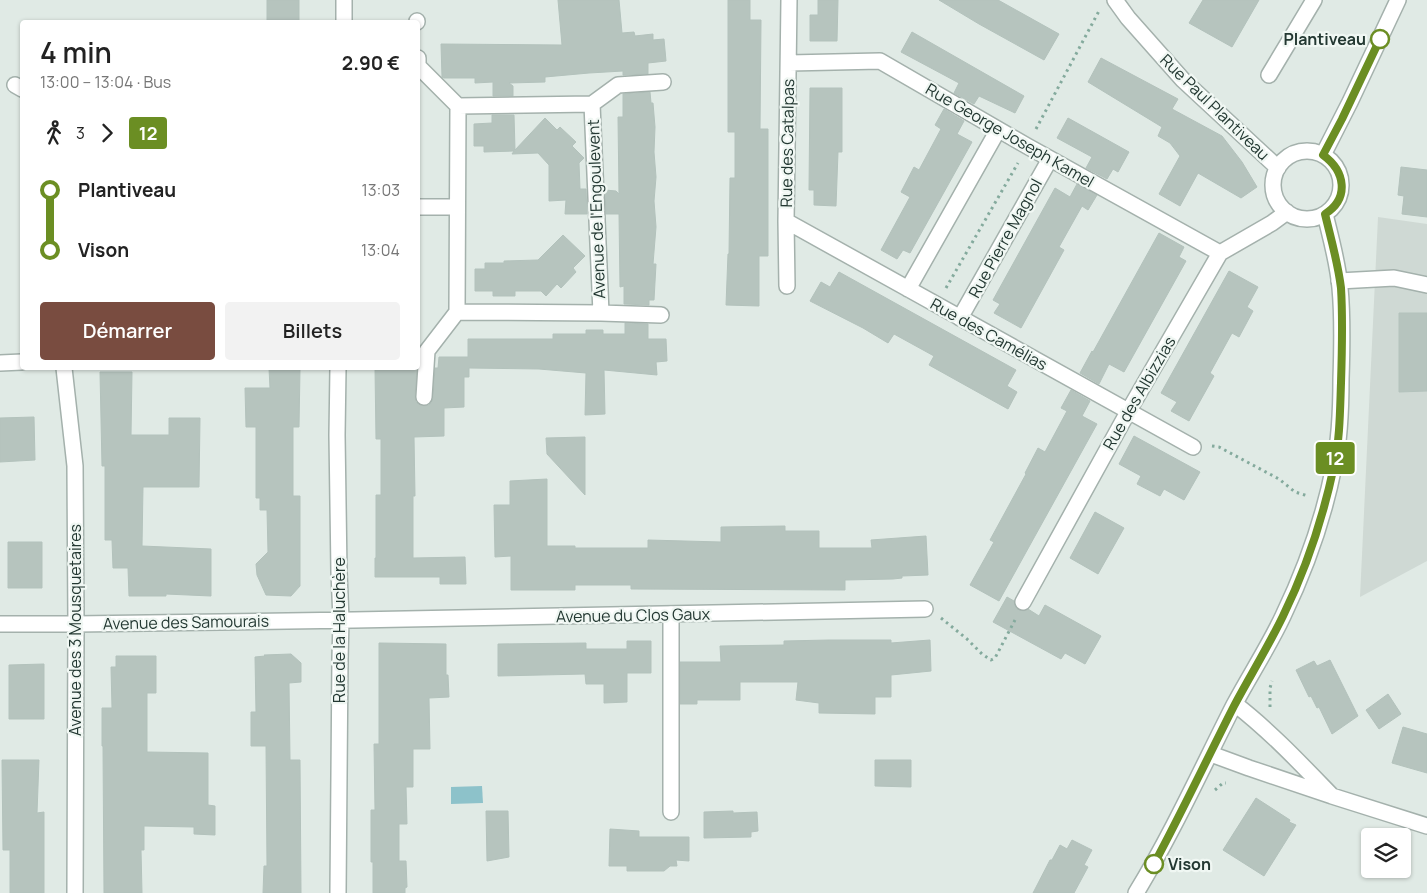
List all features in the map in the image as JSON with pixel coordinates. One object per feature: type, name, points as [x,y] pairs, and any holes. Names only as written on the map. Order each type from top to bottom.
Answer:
[{"type":"street","points":[[344,0],[344,20]]},
{"type":"street","name":"Rue des Catalpas","points":[[787,286],[789,0]]},
{"type":"street","name":"Rue Paul Plantiveau","points":[[1114,0],[1183,80],[1278,168]]},
{"type":"street","points":[[1269,75],[1314,0]]},
{"type":"street","points":[[1323,155],[1398,0]]},
{"type":"street","name":"Rue George Joseph Kamel","points":[[788,63],[880,62],[1220,253]]},
{"type":"street","points":[[420,68],[458,106],[456,207],[457,312],[427,351],[424,397]]},
{"type":"street","name":"Avenue de l'Engoulevent","points":[[458,106],[592,104],[618,85],[663,82]]},
{"type":"street","name":"Avenue de l'Engoulevent","points":[[592,104],[600,313]]},
{"type":"street","points":[[908,289],[998,130]]},
{"type":"street","points":[[1308,151],[1323,155],[1337,168],[1340,175],[1341,192],[1336,203],[1325,214],[1314,219],[1297,218],[1280,206],[1276,198],[1273,189],[1278,168],[1287,158],[1298,152],[1308,151]]},
{"type":"street","name":"Rue Pierre Magnol","points":[[960,318],[1050,159]]},
{"type":"street","points":[[420,207],[456,207]]},
{"type":"street","name":"Rue des Albizzias","points":[[1023,602],[1128,412],[1220,253],[1272,223],[1287,212]]},
{"type":"street","points":[[1136,893],[1163,848],[1235,704],[1286,609],[1311,547],[1326,502],[1335,464],[1341,406],[1343,340],[1336,257],[1325,214]]},
{"type":"street","name":"Rue des Camélias","points":[[786,221],[1193,447]]},
{"type":"street","points":[[1339,281],[1394,278],[1427,285]]},
{"type":"street","name":"Avenue de l'Engoulevent","points":[[457,312],[661,315]]},
{"type":"street","points":[[0,363],[20,362]]},
{"type":"street","name":"Avenue des 3 Mousquetaires","points":[[64,370],[75,466],[75,893]]},
{"type":"street","name":"Rue de la Haluchère","points":[[338,370],[339,572],[342,620],[338,893]]},
{"type":"street","name":"Avenue du Clos Gaux","points":[[342,620],[925,609]]},
{"type":"street","points":[[671,614],[671,812]]},
{"type":"street","name":"Avenue des Samourais","points":[[0,624],[342,620]]},
{"type":"street","points":[[1235,704],[1269,733],[1332,796]]},
{"type":"street","points":[[1211,754],[1332,796],[1427,826]]},
{"type":"path","points":[[1193,447],[1202,443],[1219,447],[1279,479],[1296,492],[1326,502]]},
{"type":"path","points":[[925,609],[938,616],[990,660],[995,658],[1004,644],[1023,602]]},
{"type":"shaded area","points":[[1378,217],[1427,224],[1427,561],[1360,597]]},
{"type":"water","points":[[482,786],[483,803],[451,804],[451,787]]},
{"type":"building","points":[[267,0],[299,0],[299,20],[267,20]]},
{"type":"building","points":[[558,0],[619,0],[622,33],[634,32],[635,36],[653,34],[653,40],[664,39],[666,61],[648,63],[648,74],[623,75],[623,71],[589,73],[545,77],[545,82],[509,83],[513,86],[513,96],[493,96],[493,82],[475,83],[475,78],[442,77],[441,44],[562,45]]},
{"type":"building","points":[[728,0],[750,0],[750,20],[761,20],[760,129],[768,129],[768,256],[759,256],[759,306],[726,305],[730,178],[735,178],[735,132],[728,132]]},
{"type":"building","points":[[818,0],[838,0],[837,41],[810,41],[810,15],[818,15]]},
{"type":"building","points":[[939,0],[998,0],[1059,34],[1044,60]]},
{"type":"building","points":[[1203,0],[1259,0],[1232,47],[1189,23]]},
{"type":"building","points":[[912,32],[1024,96],[1015,113],[979,96],[974,104],[954,93],[959,83],[901,52]]},
{"type":"building","points":[[1101,58],[1178,99],[1172,109],[1222,136],[1242,162],[1257,187],[1241,198],[1198,173],[1180,206],[1159,194],[1180,156],[1170,143],[1158,136],[1162,127],[1088,82]]},
{"type":"building","points":[[810,88],[842,88],[842,152],[838,152],[836,206],[814,205],[814,190],[809,190]]},
{"type":"building","points":[[650,92],[655,127],[656,177],[654,201],[656,227],[653,264],[656,264],[654,300],[649,300],[649,305],[624,304],[624,286],[620,287],[619,214],[606,214],[605,190],[616,191],[619,194],[618,117],[623,117],[623,94]]},
{"type":"building","points":[[944,109],[964,121],[957,134],[972,142],[910,253],[903,250],[897,259],[881,250],[910,197],[901,192],[914,167],[919,170],[941,129],[935,125]]},
{"type":"building","points":[[492,115],[514,115],[515,150],[545,118],[557,130],[560,127],[576,142],[572,146],[584,158],[579,163],[580,189],[586,189],[587,214],[565,214],[566,200],[549,201],[549,165],[538,153],[512,154],[514,151],[484,152],[484,146],[474,146],[474,124],[492,123]]},
{"type":"building","points":[[1068,118],[1129,152],[1118,172],[1113,169],[1107,179],[1086,168],[1092,157],[1057,138]]},
{"type":"building","points":[[1401,167],[1427,170],[1427,217],[1402,214],[1404,196],[1398,195]]},
{"type":"building","points":[[1077,184],[1097,195],[1088,210],[1082,206],[1059,247],[1064,250],[1021,328],[994,313],[1000,304],[993,300],[1055,188],[1070,197]]},
{"type":"building","points":[[1159,233],[1184,247],[1179,257],[1186,261],[1124,372],[1109,364],[1099,384],[1080,373]]},
{"type":"building","points":[[563,235],[585,256],[573,268],[576,272],[561,288],[557,284],[546,296],[541,291],[515,291],[515,296],[493,296],[493,291],[475,291],[475,269],[485,269],[485,263],[538,260]]},
{"type":"building","points":[[1229,271],[1258,287],[1247,307],[1253,311],[1239,337],[1232,333],[1210,373],[1214,376],[1189,421],[1171,411],[1177,402],[1161,393]]},
{"type":"building","points":[[839,272],[1016,370],[1007,386],[1017,392],[1008,409],[929,365],[934,356],[894,334],[888,343],[810,301],[821,282],[830,287]]},
{"type":"building","points":[[1399,313],[1427,313],[1427,391],[1399,392]]},
{"type":"building","points":[[625,323],[648,324],[648,339],[666,339],[667,361],[656,362],[657,375],[604,370],[605,414],[585,415],[586,373],[539,369],[469,368],[469,377],[464,377],[464,407],[444,408],[444,436],[414,437],[415,496],[413,496],[413,558],[465,557],[466,584],[440,584],[440,577],[375,577],[376,495],[381,495],[381,439],[376,439],[375,370],[417,370],[415,397],[418,404],[424,406],[429,405],[433,398],[435,368],[438,368],[439,357],[468,357],[468,339],[553,339],[553,334],[586,334],[586,330],[603,330],[603,334],[625,334]]},
{"type":"building","points":[[269,370],[300,370],[299,427],[293,427],[293,496],[300,496],[300,586],[291,596],[266,595],[257,575],[256,564],[268,552],[267,510],[260,510],[260,498],[256,498],[256,427],[246,427],[245,388],[270,388]]},
{"type":"building","points":[[100,372],[132,372],[131,435],[169,435],[169,418],[200,418],[199,487],[143,487],[142,546],[211,549],[211,596],[166,594],[166,596],[129,596],[128,568],[113,568],[112,540],[105,540],[105,466],[102,466]]},
{"type":"building","points":[[1071,390],[1090,401],[1082,416],[1097,424],[999,601],[970,585],[994,542],[990,540],[1038,448],[1045,452],[1067,411],[1061,408]]},
{"type":"building","points":[[34,417],[35,460],[0,462],[0,418]]},
{"type":"building","points":[[1134,436],[1200,472],[1184,500],[1164,489],[1160,496],[1137,484],[1141,476],[1119,464]]},
{"type":"building","points":[[585,437],[585,495],[547,454],[546,438]]},
{"type":"building","points":[[547,479],[547,546],[648,548],[648,540],[721,542],[721,527],[785,526],[785,531],[819,531],[819,548],[872,548],[871,540],[926,536],[928,575],[902,576],[902,578],[893,579],[845,580],[845,590],[631,589],[631,585],[575,585],[575,590],[511,590],[511,556],[495,557],[494,505],[510,505],[510,481]]},
{"type":"building","points":[[1095,512],[1124,528],[1098,574],[1070,558]]},
{"type":"building","points":[[8,542],[42,542],[42,588],[8,588]]},
{"type":"building","points":[[1007,597],[1014,601],[1015,606],[1019,610],[1024,611],[1028,609],[1039,616],[1045,605],[1101,636],[1085,664],[1065,653],[1061,659],[993,622]]},
{"type":"building","points":[[891,640],[891,643],[930,640],[931,671],[891,675],[891,697],[875,697],[875,714],[819,713],[819,703],[796,700],[798,682],[740,682],[740,700],[697,700],[697,704],[680,704],[680,662],[721,662],[720,646],[784,645],[784,641]]},
{"type":"building","points":[[627,641],[651,641],[651,673],[627,673],[627,702],[604,703],[604,684],[586,684],[585,674],[498,676],[498,644],[586,643],[586,649],[627,649]]},
{"type":"building","points":[[379,643],[446,644],[446,675],[448,675],[449,697],[429,698],[430,749],[413,749],[413,787],[406,787],[407,824],[399,824],[399,861],[406,861],[407,887],[405,888],[405,893],[373,893],[371,810],[375,810],[374,744],[379,744]]},
{"type":"building","points":[[291,654],[301,663],[301,682],[289,683],[290,760],[300,760],[301,893],[263,893],[264,866],[267,866],[266,746],[251,746],[251,712],[256,712],[255,657]]},
{"type":"building","points":[[116,656],[156,656],[156,693],[147,693],[147,752],[208,753],[208,805],[215,806],[215,835],[194,834],[194,827],[144,826],[144,850],[141,850],[142,893],[104,893],[102,708],[112,708],[111,667],[116,667]]},
{"type":"building","points":[[1330,660],[1358,716],[1332,734],[1319,707],[1317,708],[1311,696],[1309,697],[1296,670],[1314,661],[1317,666]]},
{"type":"building","points":[[44,664],[44,719],[9,719],[9,665]]},
{"type":"building","points":[[1388,694],[1401,714],[1379,729],[1366,710]]},
{"type":"building","points":[[1403,727],[1427,734],[1427,773],[1392,763]]},
{"type":"building","points":[[2,760],[39,760],[37,813],[44,812],[44,893],[10,893],[10,850],[3,850]]},
{"type":"building","points":[[875,760],[911,760],[911,787],[875,786]]},
{"type":"building","points":[[1256,798],[1296,825],[1264,876],[1223,850]]},
{"type":"building","points":[[486,811],[508,811],[509,857],[487,861]]},
{"type":"building","points":[[733,811],[733,813],[757,812],[758,831],[751,832],[751,837],[704,838],[704,812]]},
{"type":"building","points":[[610,829],[639,831],[639,837],[689,837],[689,861],[676,860],[677,866],[670,866],[664,871],[627,871],[627,866],[609,866]]},
{"type":"building","points":[[1072,840],[1092,850],[1084,865],[1088,867],[1074,893],[1033,893],[1060,845],[1067,849]]},
{"type":"bus line","name":"12","points":[[1154,864],[1190,797],[1235,704],[1283,617],[1311,547],[1326,502],[1335,464],[1341,406],[1343,340],[1336,257],[1325,214],[1333,208],[1339,198],[1341,182],[1337,168],[1323,155],[1380,39]]},
{"type":"place","name":"Plantiveau","points":[[1380,39]]},
{"type":"place","name":"Vison","points":[[1154,864]]}]
